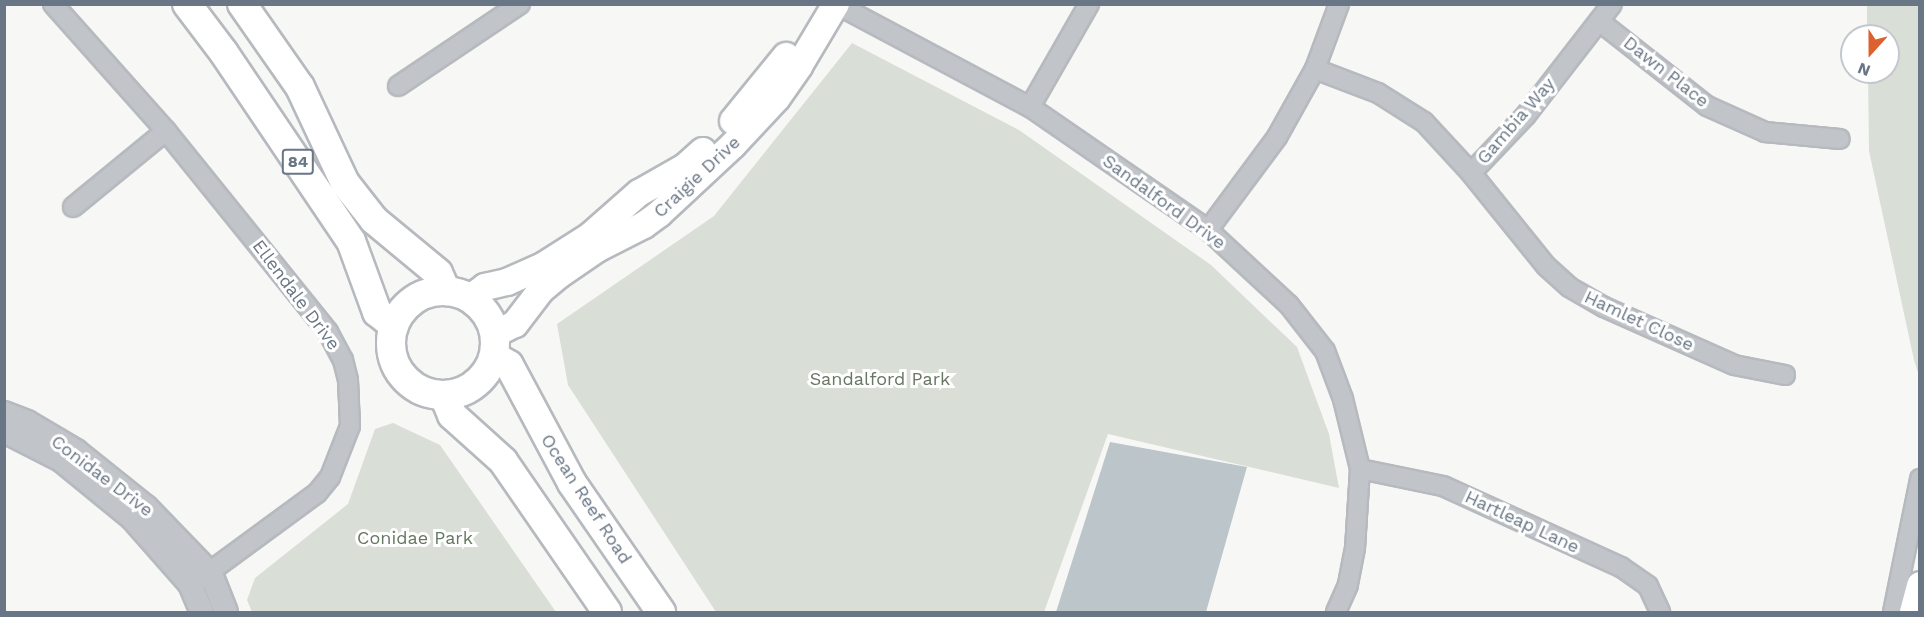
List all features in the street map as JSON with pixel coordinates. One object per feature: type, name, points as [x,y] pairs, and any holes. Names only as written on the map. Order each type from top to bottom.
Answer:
[{"type":"main road","name":"84","points":[[187,4],[224,52],[351,241],[376,312],[394,326]]},
{"type":"main road","name":"84","points":[[242,4],[300,87],[345,183],[374,220],[438,273],[458,295],[488,317],[494,345]]},
{"type":"main road","name":"Craigie Drive","points":[[458,295],[507,282],[543,266],[590,236],[639,193],[685,167],[711,144],[775,73],[819,4]]},
{"type":"main road","name":"Craigie Drive","points":[[494,345],[515,324],[541,290],[560,275],[659,214],[733,145],[777,98],[836,4]]},
{"type":"main road","points":[[458,295],[429,293],[414,300],[402,311],[394,326],[391,351],[400,374],[420,390],[444,396],[461,393],[476,384],[487,372],[494,345]]},
{"type":"main road","name":"Ocean Reef Road","points":[[494,345],[509,364],[572,483],[661,612]]},
{"type":"main road","points":[[444,396],[452,415],[503,461],[607,612]]},
{"type":"main road","points":[[1913,612],[1920,585]]},
{"type":"street","name":"Ellendale Drive","points":[[53,4],[166,131],[328,332],[338,346],[348,380],[350,426],[330,477],[317,493],[211,574],[190,584]]},
{"type":"street","points":[[398,86],[520,4]]},
{"type":"street","name":"Sandalford Drive","points":[[836,4],[1030,107],[1208,230],[1289,305],[1325,351],[1342,399],[1360,469],[1355,548],[1348,585],[1336,612]]},
{"type":"street","points":[[1030,107],[1089,4]]},
{"type":"street","points":[[1208,230],[1277,137],[1315,69],[1339,4]]},
{"type":"street","name":"Gambia Way","points":[[1315,69],[1378,93],[1424,123],[1471,173],[1526,115],[1612,4]]},
{"type":"street","name":"Dawn Place","points":[[1599,21],[1707,106],[1765,132],[1840,139]]},
{"type":"street","points":[[73,207],[166,131]]},
{"type":"street","name":"Hamlet Close","points":[[1471,173],[1546,266],[1569,287],[1604,307],[1734,365],[1785,375]]},
{"type":"street","name":"Conidae Drive","points":[[4,413],[27,422],[76,451],[146,507],[211,574],[226,612]]},
{"type":"street","name":"Conidae Drive","points":[[4,431],[61,460],[132,518],[190,584],[202,612]]},
{"type":"street","name":"Hartleap Lane","points":[[1360,469],[1443,486],[1621,567],[1647,586],[1660,612]]},
{"type":"street","points":[[1893,612],[1920,479]]},
{"type":"green space","points":[[1867,5],[1919,5],[1919,376],[1869,151],[1868,84],[1900,84],[1900,24],[1867,24]]},
{"type":"green space","name":"Sandalford Park","points":[[852,43],[1019,130],[1211,265],[1297,347],[1329,434],[1339,488],[1108,434],[1044,612],[716,612],[568,385],[557,324],[714,216]]},
{"type":"green space","name":"Conidae Park","points":[[393,423],[440,445],[556,612],[252,612],[247,600],[255,578],[348,504],[375,429]]},
{"type":"shaded area","points":[[1110,442],[1247,467],[1206,612],[1056,612]]}]
